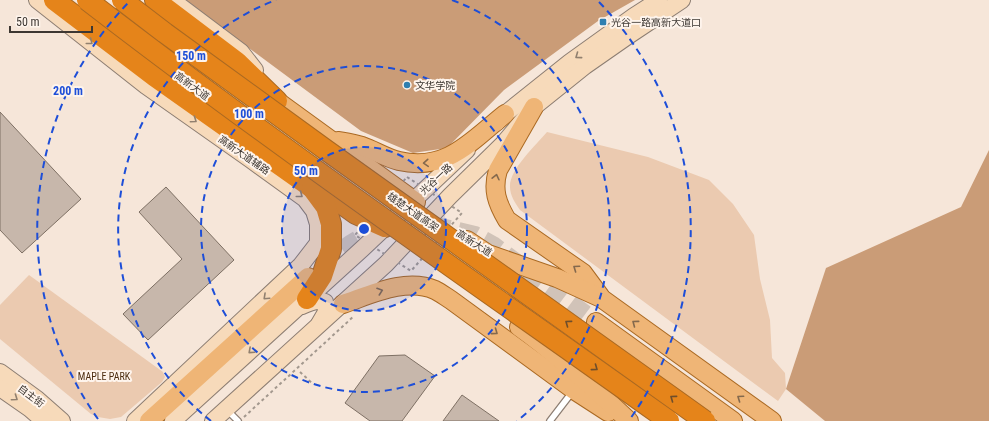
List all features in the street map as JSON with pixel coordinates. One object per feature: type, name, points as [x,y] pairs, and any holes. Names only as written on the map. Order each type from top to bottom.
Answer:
[{"type":"highway","points":[[54,0],[154,76],[312,188],[335,199],[356,214],[385,227]]},
{"type":"highway","points":[[87,0],[150,49],[313,168],[668,421]]},
{"type":"highway","name":"雄楚大道高架","points":[[122,0],[326,150],[705,421]]},
{"type":"highway","points":[[155,0],[237,62],[277,100]]},
{"type":"highway","points":[[303,303],[322,276],[331,249],[331,224],[328,212],[312,188]]},
{"type":"main road","name":"高新大道辅路","points":[[37,0],[146,86],[305,199],[314,211],[318,224],[318,243],[301,265],[135,421]]},
{"type":"main road","name":"高新大道","points":[[78,0],[543,344],[604,397],[629,421]]},
{"type":"main road","name":"高新大道","points":[[132,0],[229,72],[277,100],[479,249],[499,258],[577,286],[601,298],[772,421]]},
{"type":"main road","points":[[172,0],[241,52],[277,100]]},
{"type":"main road","name":"光谷一路","points":[[173,421],[303,303],[505,114],[570,62],[659,0]]},
{"type":"main road","points":[[350,309],[386,264],[432,215],[503,144],[534,107],[585,66],[682,0]]},
{"type":"main road","points":[[229,72],[266,100],[271,116],[270,124],[263,128],[248,127]]},
{"type":"main road","points":[[534,107],[498,170],[495,182],[496,195],[507,220],[583,273],[601,298]]},
{"type":"main road","points":[[330,139],[362,146],[398,161],[420,163],[436,162],[454,155],[505,114]]},
{"type":"main road","points":[[469,149],[462,162],[464,167],[469,168],[484,162]]},
{"type":"main road","points":[[509,319],[501,306],[498,296],[498,288],[502,281],[509,276],[516,274],[537,271]]},
{"type":"main road","points":[[149,421],[308,277]]},
{"type":"main road","points":[[213,421],[317,327],[391,288],[419,287],[435,290],[451,300],[574,390],[598,406],[626,421]]},
{"type":"main road","points":[[303,303],[321,300],[325,302],[326,312],[317,327]]},
{"type":"main road","points":[[596,322],[733,421]]},
{"type":"main road","name":"自主街","points":[[0,372],[37,399],[62,421]]},
{"type":"main road","name":"自主街","points":[[0,388],[30,409],[44,421]]},
{"type":"lane","points":[[550,421],[574,390]]},
{"type":"lane","points":[[226,409],[238,421]]},
{"type":"path","points":[[248,413],[350,309]]},
{"type":"path","points":[[300,372],[313,384]]},
{"type":"green space","points":[[547,132],[648,157],[709,180],[733,204],[754,235],[760,279],[770,320],[772,358],[785,373],[786,389],[778,401],[520,210],[511,193],[511,180],[524,158]]},
{"type":"green space","name":"MAPLE PARK","points":[[29,275],[163,372],[165,377],[162,382],[121,417],[110,419],[91,414],[0,339],[0,305]]},
{"type":"shaded area","name":"文华学院","points":[[184,0],[635,0],[598,21],[504,90],[447,148],[413,153],[361,131]]},
{"type":"shaded area","points":[[989,150],[989,421],[825,421],[786,389],[826,268],[961,207]]},
{"type":"building","points":[[0,112],[81,199],[22,253],[0,230]]},
{"type":"building","points":[[166,187],[234,260],[148,340],[123,314],[182,259],[139,212]]},
{"type":"building","points":[[405,355],[435,376],[402,421],[370,421],[345,403],[379,356]]},
{"type":"building","points":[[462,395],[499,421],[443,421]]},
{"type":"tunnel","points":[[432,225],[475,235],[493,245],[596,322]]},
{"type":"tunnel","points":[[321,266],[358,239],[366,235],[385,230]]},
{"type":"place","name":"光谷一路高新大道口","points":[[603,22]]},
{"type":"place","name":"文华学院","points":[[407,85]]}]
